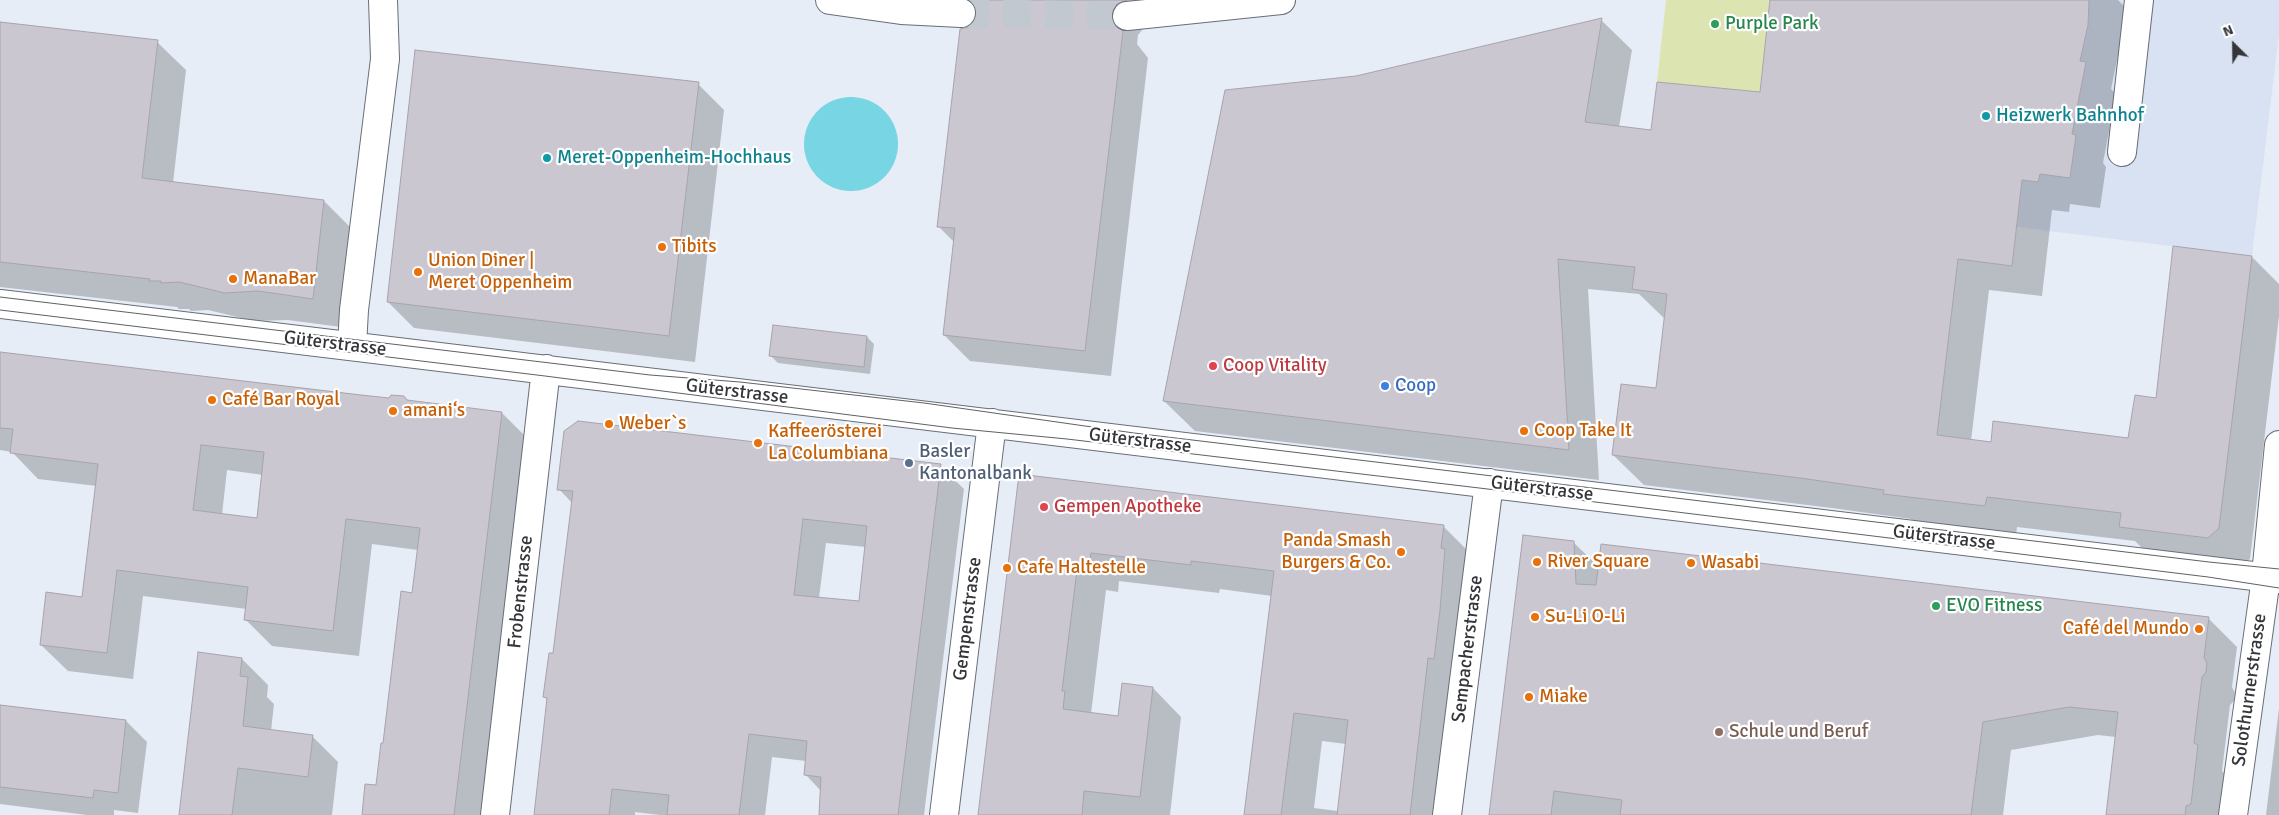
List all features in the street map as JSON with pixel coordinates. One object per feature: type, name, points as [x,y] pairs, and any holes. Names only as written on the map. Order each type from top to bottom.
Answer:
[{"type":"street","points":[[352,346],[354,310],[384,59],[383,0]]},
{"type":"street","points":[[830,0],[901,10],[961,13]]},
{"type":"street","points":[[1127,16],[1281,0]]},
{"type":"street","points":[[2122,152],[2139,0]]},
{"type":"street","name":"Güterstrasse","points":[[0,304],[2272,578]]},
{"type":"street","name":"Frobenstrasse","points":[[495,815],[546,369]]},
{"type":"street","name":"Gempenstrasse","points":[[944,815],[992,423]]},
{"type":"street","name":"Solothurnerstrasse","points":[[2233,815],[2272,578],[2279,445]]},
{"type":"street","name":"Sempacherstrasse","points":[[1446,815],[1489,483]]},
{"type":"shaded area","name":"Heizwerk Bahnhof","points":[[1912,0],[2279,0],[2279,34],[2252,256],[1886,211]]},
{"type":"green space","name":"Purple Park","points":[[1666,0],[1770,0],[1760,92],[1657,82]]},
{"type":"water","points":[[851,97],[869,101],[884,111],[894,126],[898,144],[894,162],[884,177],[869,187],[851,191],[833,187],[818,177],[808,162],[804,144],[808,126],[818,111],[833,101]]},
{"type":"building","points":[[970,0],[1127,0],[1117,4],[1113,9],[1111,17],[1115,26],[1123,31],[1085,351],[943,335],[955,228],[937,227],[960,29],[969,27],[977,14],[975,6]]},
{"type":"building","points":[[1770,0],[2089,0],[2088,25],[2080,61],[2086,62],[2072,134],[2076,135],[2070,178],[2040,174],[2038,182],[2022,180],[2012,266],[1958,259],[1937,435],[1991,442],[1993,421],[2128,438],[2135,395],[2156,398],[2173,246],[2252,256],[2219,528],[2208,538],[2119,527],[2121,513],[1987,497],[1985,506],[1883,494],[1884,490],[1800,478],[1612,455],[1621,384],[1656,388],[1667,294],[1632,289],[1635,267],[1558,259],[1569,450],[1163,401],[1225,90],[1356,76],[1602,18],[1585,122],[1651,130],[1657,82],[1760,92]]},
{"type":"building","points":[[0,22],[158,40],[142,178],[324,200],[313,299],[258,291],[225,293],[179,282],[161,283],[161,281],[149,281],[150,279],[0,262]]},
{"type":"building","name":"Meret-Oppenheim-Hochhaus","points":[[415,50],[699,82],[669,336],[387,302]]},
{"type":"building","points":[[773,325],[867,336],[864,367],[769,356]]},
{"type":"building","points":[[0,352],[361,395],[389,398],[391,395],[404,396],[407,400],[502,412],[454,815],[362,815],[365,784],[376,785],[381,743],[383,743],[401,591],[412,593],[420,528],[346,519],[333,631],[244,620],[248,587],[117,570],[107,653],[40,645],[46,592],[82,597],[98,464],[10,453],[13,429],[0,428]],"holes":[[[201,445],[264,452],[257,518],[193,510]]]},
{"type":"building","points":[[578,421],[941,464],[898,815],[819,815],[821,777],[804,775],[807,741],[749,734],[739,815],[667,815],[669,795],[612,789],[609,815],[534,815],[547,698],[543,697],[549,653],[553,653],[573,491],[557,490],[564,431]],"holes":[[[803,519],[867,526],[859,601],[794,595]]]},
{"type":"building","points":[[1027,475],[1444,525],[1441,548],[1445,549],[1440,610],[1434,659],[1428,658],[1410,815],[1337,815],[1348,720],[1294,713],[1281,815],[1244,815],[1274,571],[1191,561],[1191,565],[1091,553],[1089,564],[1078,562],[1062,691],[1065,691],[1063,709],[1118,716],[1122,683],[1153,687],[1140,797],[1084,791],[1082,815],[978,815],[1018,482]]},
{"type":"building","points":[[1523,535],[1574,541],[1576,584],[1596,585],[1601,544],[2209,617],[2204,658],[2207,663],[2206,672],[2202,677],[2194,743],[2198,745],[2191,804],[2186,806],[2185,815],[2106,815],[2118,712],[2069,707],[1983,722],[1971,815],[1620,815],[1622,800],[1554,791],[1551,815],[1489,815]]},
{"type":"building","points":[[198,652],[242,658],[240,676],[248,677],[243,726],[313,735],[308,777],[238,768],[232,815],[179,815]]},
{"type":"building","points":[[0,705],[126,720],[118,793],[94,790],[93,798],[0,787]]},
{"type":"tunnel","points":[[961,13],[1127,16]]},
{"type":"tram line","points":[[0,297],[650,375],[740,382],[924,403],[1134,433],[2279,569]]},
{"type":"tram line","points":[[0,310],[545,376],[952,428],[1067,439],[1538,495],[2208,577],[2279,588]]},
{"type":"place","name":"Purple Park","points":[[1715,24]]},
{"type":"place","name":"Heizwerk Bahnhof","points":[[1986,116]]},
{"type":"place","name":"Meret-Oppenheim-Hochhaus","points":[[547,158]]},
{"type":"place","name":"Tibits","points":[[662,247]]},
{"type":"place","name":"Union Diner | Meret Oppenheim","points":[[418,272]]},
{"type":"place","name":"ManaBar","points":[[233,279]]},
{"type":"place","name":"Coop Vitality","points":[[1213,366]]},
{"type":"place","name":"Coop","points":[[1385,386]]},
{"type":"place","name":"Café Bar Royal","points":[[212,400]]},
{"type":"place","name":"amani‘s","points":[[393,411]]},
{"type":"place","name":"Weberˋs","points":[[609,424]]},
{"type":"place","name":"Coop Take It","points":[[1524,431]]},
{"type":"place","name":"Kaffeerösterei La Columbiana","points":[[758,443]]},
{"type":"place","name":"Basler Kantonalbank","points":[[909,463]]},
{"type":"place","name":"Gempen Apotheke","points":[[1044,507]]},
{"type":"place","name":"Panda Smash Burgers & Co.","points":[[1401,552]]},
{"type":"place","name":"River Square","points":[[1537,562]]},
{"type":"place","name":"Wasabi","points":[[1691,563]]},
{"type":"place","name":"Cafe Haltestelle","points":[[1007,568]]},
{"type":"place","name":"EVO Fitness","points":[[1936,606]]},
{"type":"place","name":"Su-Li O-Li","points":[[1535,617]]},
{"type":"place","name":"Café del Mundo","points":[[2199,629]]},
{"type":"place","name":"Miake","points":[[1529,697]]},
{"type":"place","name":"Schule und Beruf","points":[[1719,732]]}]
